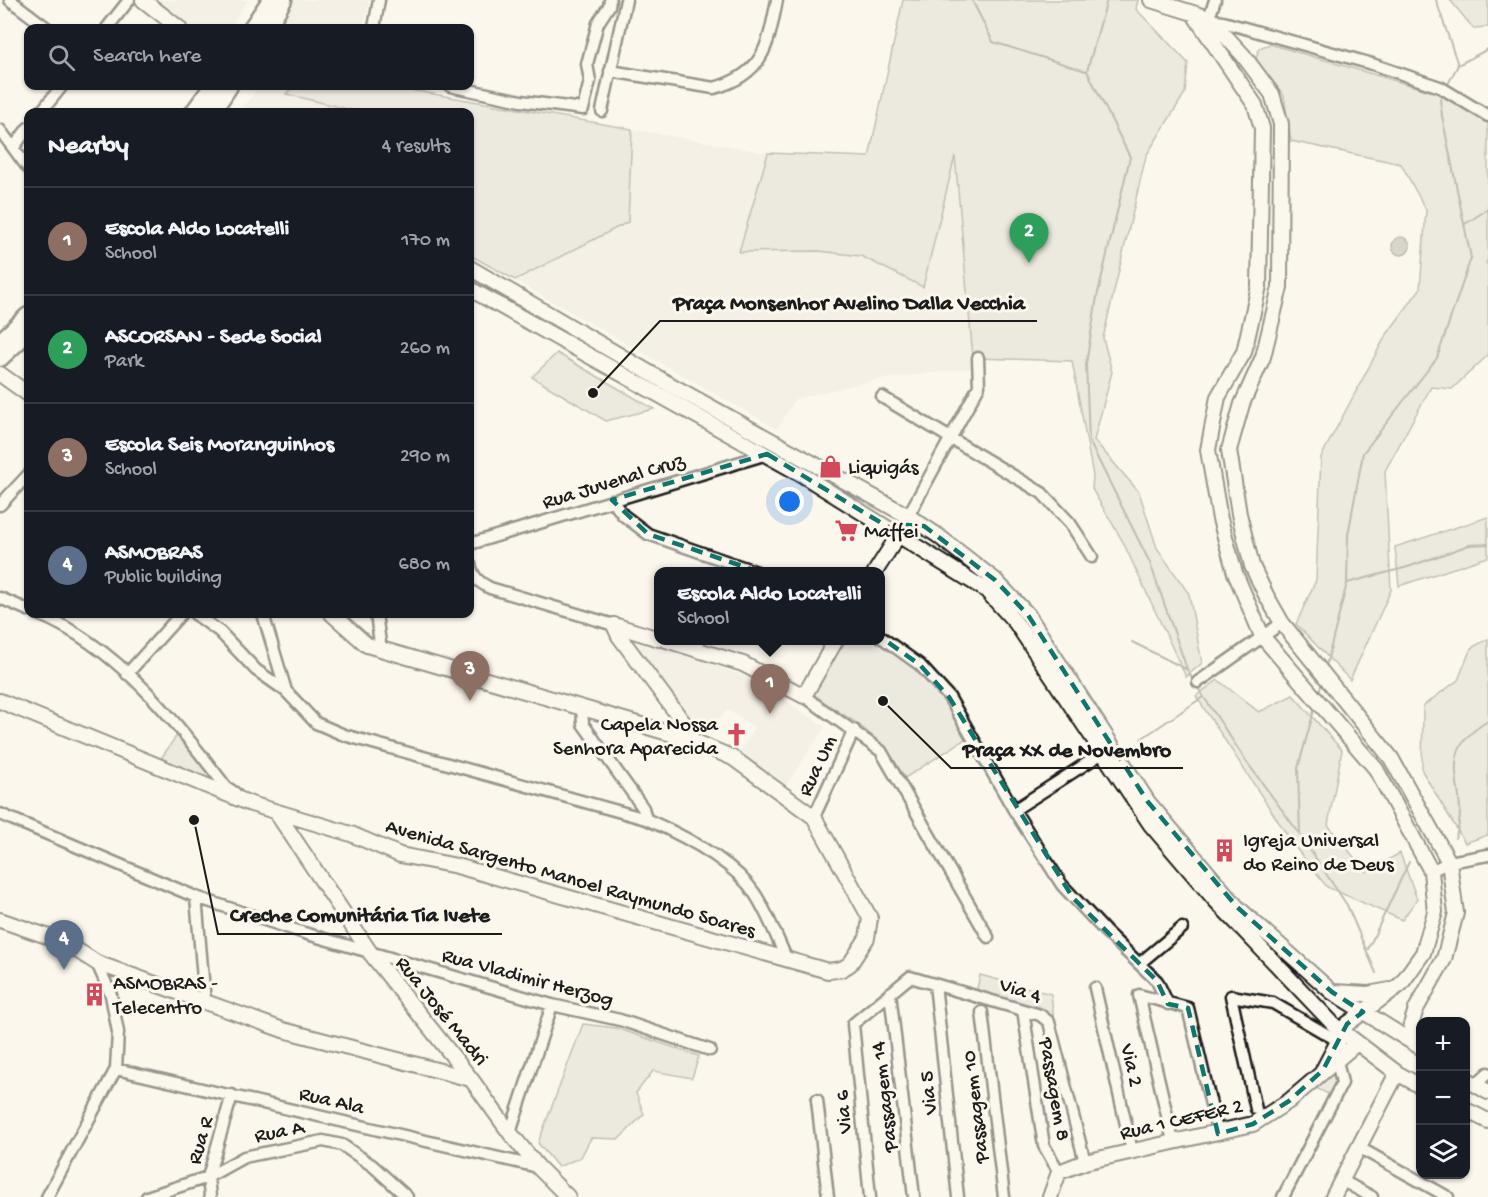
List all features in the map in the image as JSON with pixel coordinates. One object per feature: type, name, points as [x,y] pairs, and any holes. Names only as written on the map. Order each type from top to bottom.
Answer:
[{"type":"main road","points":[[255,24],[271,0]]},
{"type":"main road","points":[[269,24],[283,0]]},
{"type":"main road","points":[[208,108],[212,90]]},
{"type":"main road","points":[[209,108],[226,90]]},
{"type":"main road","points":[[0,342],[24,320]]},
{"type":"main road","points":[[0,358],[24,336]]},
{"type":"street","points":[[10,0],[42,24]]},
{"type":"street","points":[[110,24],[129,0]]},
{"type":"street","points":[[143,0],[173,24]]},
{"type":"street","points":[[375,24],[379,0]]},
{"type":"street","points":[[470,90],[583,109],[590,81],[587,64],[598,23],[610,0]]},
{"type":"street","points":[[602,111],[626,0]]},
{"type":"street","points":[[610,71],[714,88],[729,84],[755,66],[764,54],[777,0]]},
{"type":"street","points":[[1151,0],[1372,64],[1440,87],[1488,116]]},
{"type":"street","points":[[1209,18],[1215,0]]},
{"type":"street","points":[[1192,13],[1255,105],[1262,128],[1259,286],[1244,352],[1218,397],[1208,450],[1220,519],[1235,573],[1262,636],[1376,769],[1431,871],[1449,862],[1488,855]]},
{"type":"street","points":[[1209,18],[1243,55],[1272,94],[1281,124],[1280,287],[1263,357],[1242,404],[1229,450],[1239,514],[1252,566],[1282,623],[1391,758],[1449,862],[1456,913],[1444,959],[1427,989],[1412,1024],[1416,1038]]},
{"type":"street","points":[[44,108],[59,90]]},
{"type":"street","points":[[0,130],[24,162]]},
{"type":"street","points":[[14,147],[24,133]]},
{"type":"street","points":[[474,270],[667,383],[908,516],[995,580],[1028,615],[1148,802],[1237,907],[1332,992],[1416,1044]]},
{"type":"street","points":[[474,290],[767,454],[879,521],[986,590],[1008,615],[1151,825],[1208,892],[1323,1014],[1341,1037]]},
{"type":"street","points":[[1244,352],[1263,357]]},
{"type":"street","points":[[879,521],[897,525],[908,516],[953,438],[979,386],[978,358]]},
{"type":"street","points":[[0,374],[24,391]]},
{"type":"street","points":[[882,396],[1042,493],[1070,523],[1092,557]]},
{"type":"street","name":"Rua Juvenal Cruz","points":[[474,543],[767,454]]},
{"type":"street","points":[[0,505],[24,479]]},
{"type":"street","points":[[612,500],[630,521],[648,534],[743,567]]},
{"type":"street","points":[[1220,519],[1239,514]]},
{"type":"street","points":[[878,567],[898,533],[907,525],[924,526]]},
{"type":"street","points":[[474,577],[490,588],[654,637]]},
{"type":"street","points":[[0,598],[24,608]]},
{"type":"street","points":[[47,618],[67,627],[128,674],[174,718],[226,787],[251,804]]},
{"type":"street","points":[[128,674],[177,618]]},
{"type":"street","points":[[201,618],[220,632],[256,670],[286,691],[316,723],[344,735],[646,819],[687,837],[729,867],[754,892],[787,960]]},
{"type":"street","points":[[264,618],[286,691]]},
{"type":"street","points":[[337,618],[367,645],[381,650],[689,739],[733,759],[814,817]]},
{"type":"street","points":[[377,618],[381,650]]},
{"type":"street","points":[[1198,682],[1282,623]]},
{"type":"street","points":[[614,625],[619,636],[683,722],[689,739]]},
{"type":"street","points":[[885,640],[920,665],[949,697],[1014,810],[1073,898],[1157,981],[1168,1004]]},
{"type":"street","points":[[683,645],[743,663],[804,696],[881,751],[897,775],[988,937]]},
{"type":"street","points":[[804,696],[833,645]]},
{"type":"street","name":"Avenida Sargento Manoel Raymundo Soares","points":[[0,701],[251,804],[351,834],[400,855],[457,866],[828,971],[842,969],[850,964],[867,938],[870,918],[814,817]]},
{"type":"street","points":[[582,708],[583,724],[643,808],[646,819]]},
{"type":"street","name":"Rua Um","points":[[814,817],[854,730]]},
{"type":"street","points":[[1014,810],[1101,754]]},
{"type":"street","name":"Rua José Madri","points":[[276,812],[372,954],[471,1079],[510,1133],[538,1167],[568,1197]]},
{"type":"street","name":"Rua Vladimir Herzog","points":[[0,814],[196,897],[372,954],[552,1005],[620,1020],[710,1050]]},
{"type":"street","name":"Rua 1 CEFER 2","points":[[1334,1058],[1341,1037],[1353,1017],[1395,989],[1406,978],[1423,953],[1435,912],[1431,871]]},
{"type":"street","points":[[196,897],[205,1002]]},
{"type":"street","points":[[3,924],[64,942],[97,963],[283,1030],[471,1079]]},
{"type":"street","points":[[1140,963],[1182,928]]},
{"type":"street","points":[[47,1197],[116,1069],[116,1023],[111,995],[97,963]]},
{"type":"street","name":"Via 4","points":[[853,1024],[910,977],[1040,1015],[1051,1024],[1085,1162]]},
{"type":"street","points":[[1406,978],[1427,989]]},
{"type":"street","name":"Via 5","points":[[935,984],[958,1197]]},
{"type":"street","name":"Via 2","points":[[1095,987],[1132,1151]]},
{"type":"street","points":[[1332,992],[1368,993],[1395,989]]},
{"type":"street","name":"Passagem 14","points":[[890,993],[914,1197]]},
{"type":"street","points":[[1173,1141],[1139,995],[1188,1008],[1218,1134]]},
{"type":"street","points":[[1256,1109],[1231,997],[1272,1003],[1357,1043],[1397,1073],[1416,1084]]},
{"type":"street","points":[[510,1133],[552,1005]]},
{"type":"street","name":"Passagem 8","points":[[1023,1010],[1044,1146],[1059,1172]]},
{"type":"street","name":"Passagem 10","points":[[982,1012],[1004,1197]]},
{"type":"street","points":[[1357,1043],[1356,1023],[1363,1012]]},
{"type":"street","name":"Via 6","points":[[853,1024],[870,1197]]},
{"type":"street","name":"Rua 1 CEFER 2","points":[[1059,1172],[1085,1162],[1173,1141],[1218,1134],[1259,1121],[1289,1101],[1334,1058],[1357,1043]]},
{"type":"street","points":[[1283,1197],[1342,1083],[1334,1058]]},
{"type":"street","name":"Rua Ala","points":[[116,1069],[538,1167]]},
{"type":"street","points":[[1333,1197],[1397,1073]]},
{"type":"street","points":[[1476,1085],[1488,1073]]},
{"type":"street","name":"Rua R","points":[[210,1197],[208,1176],[232,1095]]},
{"type":"street","points":[[817,1100],[828,1197]]},
{"type":"street","points":[[1470,1112],[1488,1121]]},
{"type":"street","name":"Rua A","points":[[147,1197],[208,1176],[244,1157],[324,1141],[342,1145],[373,1166],[407,1197]]},
{"type":"street","points":[[1358,1147],[1448,1197]]},
{"type":"street","points":[[1050,1197],[1059,1172]]},
{"type":"street","points":[[1341,1180],[1372,1197]]},
{"type":"highlighted area","points":[[767,454],[898,533],[907,525],[924,526],[995,580],[1028,615],[1148,802],[1237,907],[1332,992],[1363,1012],[1347,1024],[1323,1070],[1289,1101],[1253,1124],[1218,1134],[1188,1008],[1168,1004],[1157,981],[1073,898],[949,697],[920,665],[850,615],[780,579],[648,534],[612,500]]},
{"type":"shaded area","points":[[150,0],[248,0],[233,24],[182,24]]},
{"type":"shaded area","points":[[292,0],[370,0],[364,24],[282,24]]},
{"type":"shaded area","points":[[903,0],[1138,0],[1136,9],[1188,63],[1185,93],[1146,156],[1103,338],[1112,372],[1094,440],[1139,492],[1157,548],[1189,594],[1202,663],[1186,677],[1122,540],[1092,489],[1093,476],[1072,361],[973,358],[955,156],[923,287],[861,256],[819,251],[739,252],[768,153],[869,157]]},
{"type":"shaded area","points":[[1450,0],[1488,0],[1488,27],[1473,28]]},
{"type":"shaded area","points":[[1270,44],[1447,96],[1488,121],[1488,258],[1486,263],[1488,265],[1488,355],[1452,389],[1431,387],[1385,471],[1391,590],[1350,680],[1296,624],[1316,580],[1321,457],[1385,337],[1420,289],[1426,210],[1401,164],[1291,141],[1284,96],[1256,59],[1259,48]]},
{"type":"shaded area","points":[[256,90],[411,90],[768,153],[869,157],[955,154],[974,368],[876,380],[795,399],[777,429],[474,257],[474,108],[243,108]]},
{"type":"shaded area","points":[[290,90],[411,90],[632,129],[628,222],[515,280],[474,257],[474,108],[344,108],[286,94]]},
{"type":"shaded area","points":[[1401,237],[1407,240],[1410,246],[1407,252],[1401,255],[1395,252],[1392,246],[1395,240]]},
{"type":"shaded area","points":[[557,353],[654,409],[606,421],[532,377]]},
{"type":"shaded area","points":[[1488,517],[1488,557],[1399,586],[1395,547]]},
{"type":"shaded area","points":[[631,635],[755,680],[825,727],[785,787],[739,754],[755,728],[728,710],[704,732],[688,718],[629,641]]},
{"type":"shaded area","points":[[1488,639],[1488,835],[1465,843],[1422,771],[1423,706],[1458,680],[1471,648]]},
{"type":"shaded area","points":[[842,645],[883,645],[916,668],[949,707],[967,738],[905,778],[885,747],[857,723],[812,695]]},
{"type":"shaded area","points":[[1218,680],[1259,712],[1293,695],[1342,750],[1328,825],[1366,872],[1400,853],[1417,899],[1402,920],[1327,887],[1295,847],[1196,696]]},
{"type":"shaded area","points":[[177,735],[224,787],[160,760]]},
{"type":"shaded area","points":[[980,975],[1051,994],[1055,1027],[1040,1007],[976,993]]},
{"type":"shaded area","points":[[583,1024],[616,1028],[699,1056],[692,1078],[653,1071],[636,1093],[644,1114],[619,1139],[591,1138],[581,1157],[558,1167],[538,1143]]},
{"type":"shaded area","points":[[1331,1072],[1338,1085],[1332,1096],[1316,1088]]},
{"type":"waterway","points":[[972,0],[993,42],[1086,71]]},
{"type":"waterway","points":[[1107,0],[1087,71],[1130,157],[1097,297],[1086,364],[1089,441],[1150,563],[1187,669],[1193,680]]},
{"type":"waterway","points":[[1436,0],[1458,65]]},
{"type":"waterway","points":[[1447,86],[1458,65],[1488,49]]},
{"type":"waterway","points":[[1325,670],[1347,583],[1348,535],[1363,453],[1437,358],[1471,258],[1442,116],[1440,99],[1443,94]]},
{"type":"waterway","points":[[1465,224],[1488,209]]},
{"type":"waterway","points":[[1347,583],[1408,567],[1469,545],[1488,544]]},
{"type":"waterway","points":[[1132,642],[1186,669]]},
{"type":"waterway","points":[[1319,693],[1322,681]]},
{"type":"waterway","points":[[1196,685],[1246,761],[1299,833]]},
{"type":"waterway","points":[[1141,739],[1203,697]]},
{"type":"waterway","points":[[1315,707],[1298,768],[1300,835],[1347,905],[1376,973]]},
{"type":"waterway","points":[[1455,838],[1460,805],[1456,761],[1460,747],[1470,734],[1488,721]]},
{"type":"waterway","points":[[1368,949],[1409,862]]},
{"type":"place","name":"ASCORSAN - Sede Social","points":[[1029,263]]},
{"type":"place","name":"Praça Monsenhor Avelino Dalla Vecchia","points":[[593,393]]},
{"type":"place","name":"Liquigás","points":[[830,466]]},
{"type":"place","name":"Maffei","points":[[846,530]]},
{"type":"place","name":"Escola Seis Moranguinhos","points":[[470,701]]},
{"type":"place","name":"Praça XX de Novembro","points":[[883,701]]},
{"type":"place","name":"Escola Aldo Locatelli","points":[[770,714]]},
{"type":"place","name":"Capela Nossa Senhora Aparecida","points":[[736,735]]},
{"type":"place","name":"Creche Comunitária Tia Ivete","points":[[194,820]]},
{"type":"place","name":"Igreja Universal do Reino de Deus","points":[[1225,851]]},
{"type":"place","name":"ASMOBRAS","points":[[64,970]]},
{"type":"place","name":"ASMOBRAS - Telecentro","points":[[95,994]]}]
